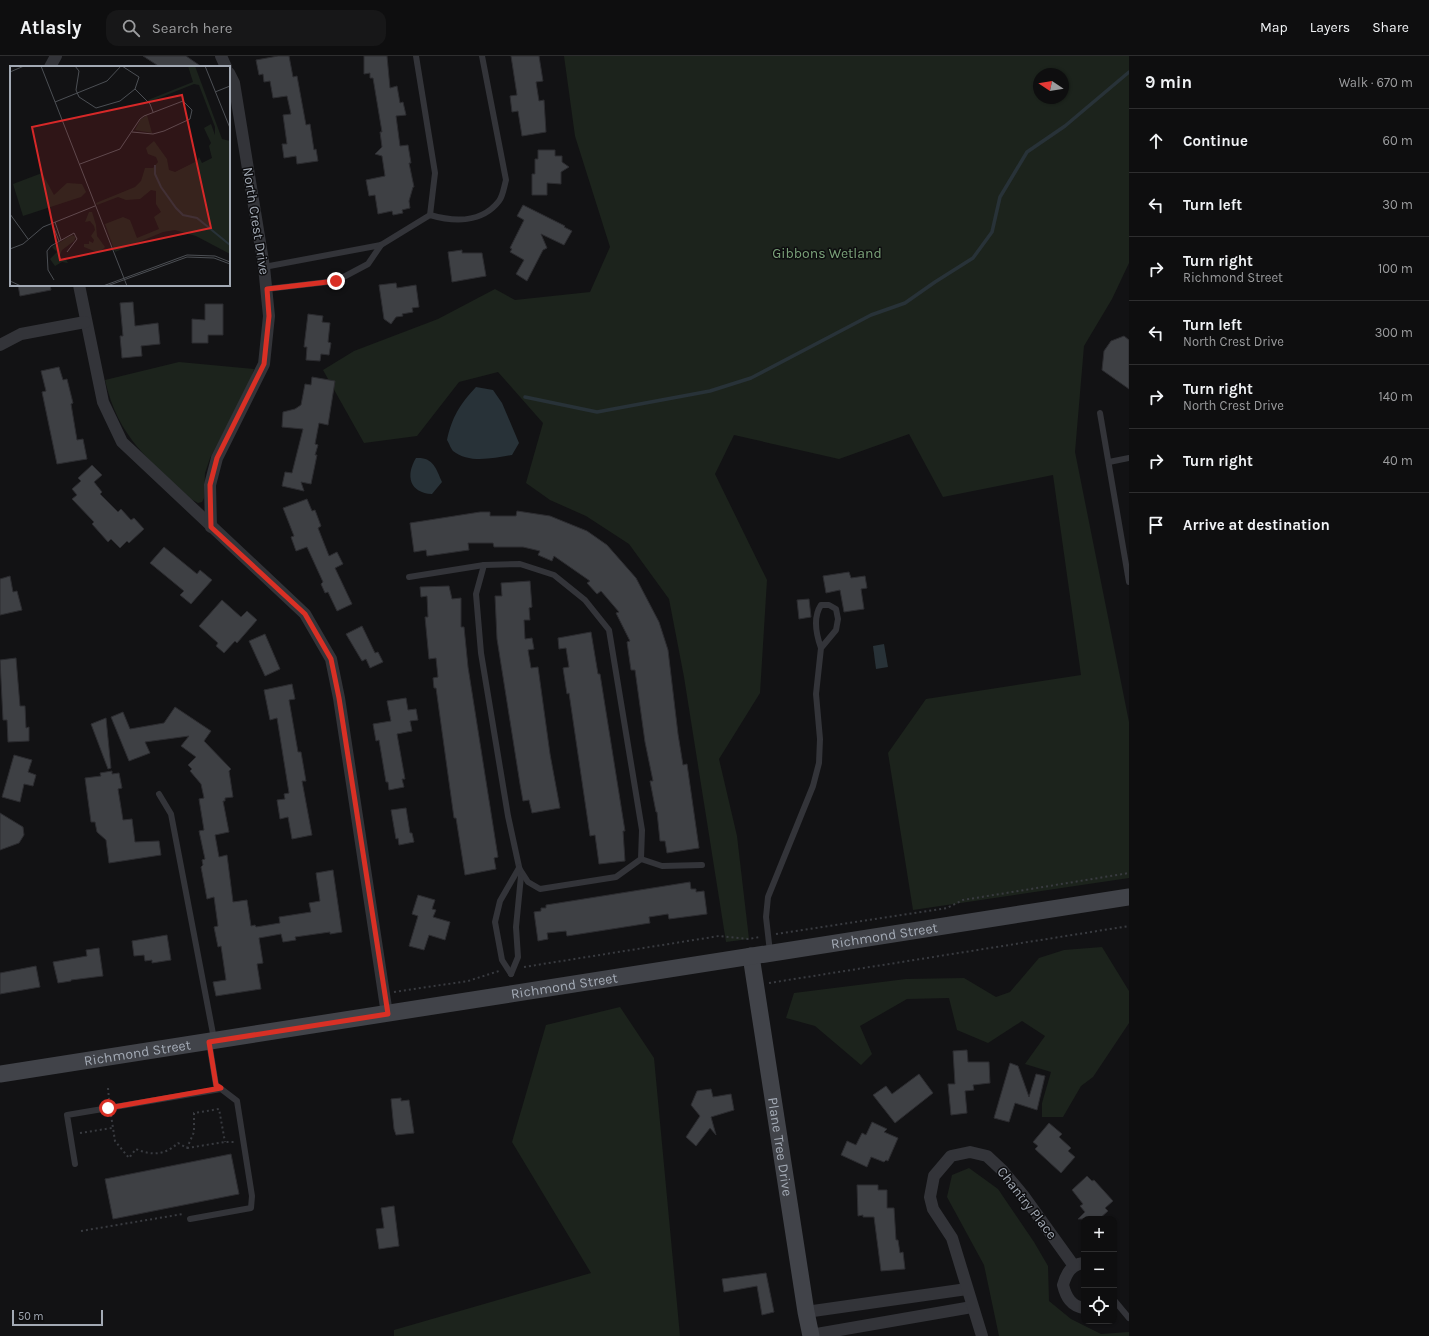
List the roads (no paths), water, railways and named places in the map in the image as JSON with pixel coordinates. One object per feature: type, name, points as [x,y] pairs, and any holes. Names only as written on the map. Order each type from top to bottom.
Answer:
[{"type":"main road","name":"Richmond Street","points":[[0,1074],[1129,897]]},
{"type":"main road","name":"Plane Tree Drive","points":[[751,956],[811,1336]]},
{"type":"street","points":[[51,66],[56,56]]},
{"type":"street","points":[[221,56],[226,66]]},
{"type":"street","name":"North Crest Drive","points":[[211,527],[210,485],[217,458],[264,364],[269,316],[264,267],[234,83],[230,75]]},
{"type":"street","points":[[79,286],[85,322],[103,402],[122,442],[305,614],[331,659],[339,698],[388,1014]]},
{"type":"street","points":[[0,345],[21,334],[85,322]]},
{"type":"street","name":"Chantry Place","points":[[982,1336],[952,1238],[933,1209],[930,1197],[934,1176],[951,1156],[970,1152],[987,1156],[1003,1171],[1079,1264]]},
{"type":"street","points":[[1079,1264],[1065,1278],[1064,1285],[1065,1293],[1075,1305],[1081,1307]]},
{"type":"street","points":[[806,1312],[967,1289]]},
{"type":"street","points":[[811,1336],[972,1307]]},
{"type":"lane","points":[[416,56],[435,173],[430,215]]},
{"type":"lane","points":[[264,267],[381,245],[430,215],[448,220],[470,218],[486,214],[500,200],[506,180],[482,56]]},
{"type":"lane","points":[[267,289],[336,281],[368,264],[381,245]]},
{"type":"lane","points":[[1100,412],[1129,582]]},
{"type":"lane","points":[[1109,462],[1129,458]]},
{"type":"lane","points":[[409,577],[484,565],[520,564],[554,575],[586,600],[609,630],[642,830],[640,859],[616,877],[540,889],[528,882],[519,868]]},
{"type":"lane","points":[[484,565],[476,594],[481,653],[521,876],[516,928],[518,957],[511,969],[502,960],[495,922],[500,902],[519,868]]},
{"type":"lane","points":[[771,953],[766,917],[768,897],[813,786],[819,763],[820,739],[816,694],[821,648],[817,636],[816,612],[821,604],[829,605],[836,609],[838,619],[836,630],[821,648]]},
{"type":"lane","points":[[159,794],[171,814],[212,1041],[216,1085],[237,1101],[252,1196],[251,1208],[188,1216]]},
{"type":"lane","points":[[640,859],[662,866],[702,865]]},
{"type":"lane","points":[[75,1164],[67,1115],[221,1088]]},
{"type":"lane","points":[[1117,1304],[1129,1318]]},
{"type":"waterway","points":[[525,397],[597,412],[710,391],[751,378],[871,315],[905,303],[973,258],[992,232],[1000,197],[1027,152],[1065,126],[1129,72]]},
{"type":"park label","name":"Gibbons Wetland","points":[[827,253]]}]
